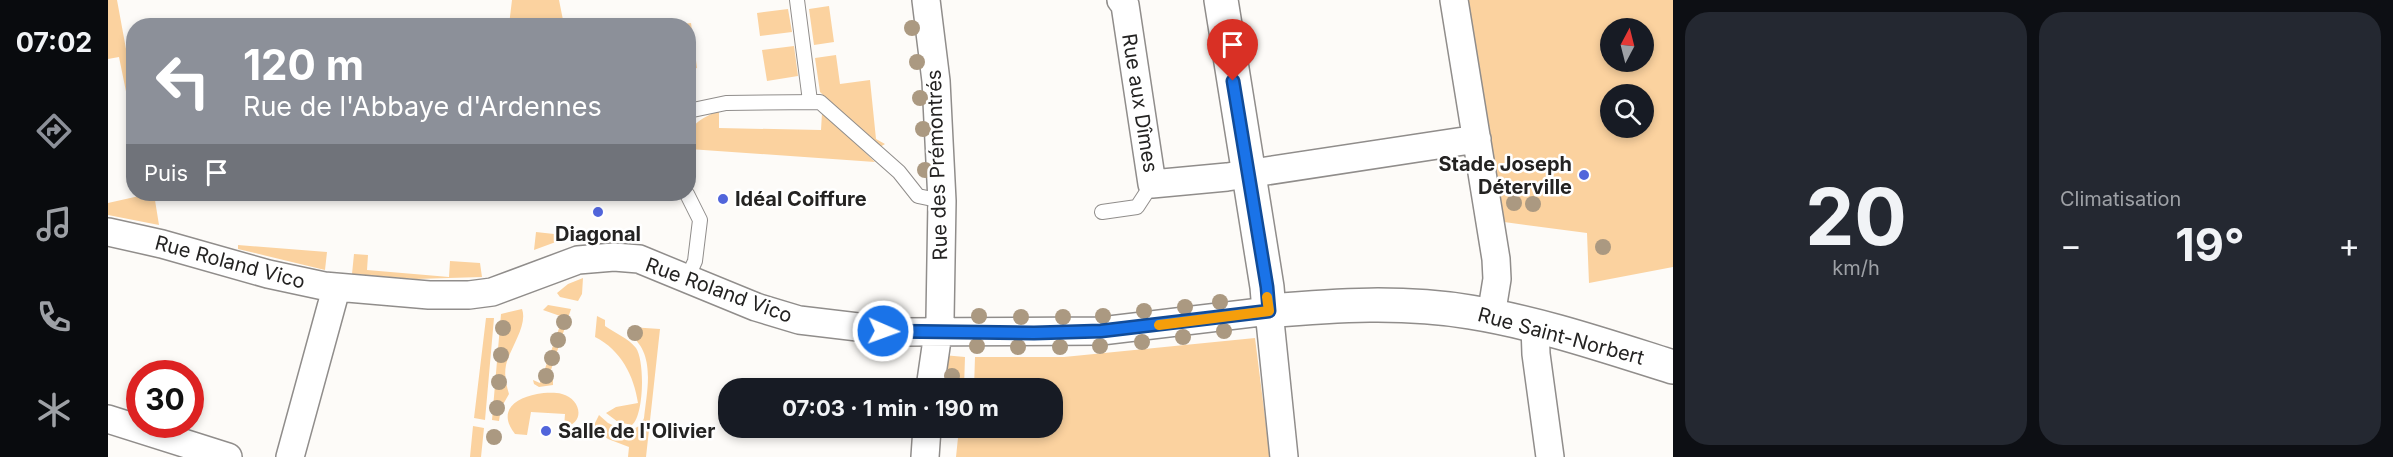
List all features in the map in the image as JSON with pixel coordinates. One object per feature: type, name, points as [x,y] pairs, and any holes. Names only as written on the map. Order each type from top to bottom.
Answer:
[{"type":"street","name":"Rue des Prémontrés","points":[[926,0],[936,81],[942,201],[940,319],[931,378]]},
{"type":"street","name":"Rue aux Dîmes","points":[[1122,0],[1125,5],[1152,184],[1247,174],[1477,139]]},
{"type":"street","points":[[1221,0],[1247,174],[1267,287],[1284,457]]},
{"type":"street","points":[[1454,0],[1496,259],[1497,279],[1491,316]]},
{"type":"street","name":"Rue Roland Vico","points":[[108,231],[267,274],[336,288],[429,295],[470,295],[492,292],[578,260],[614,257],[639,259],[756,307],[799,320],[900,332],[938,330],[1034,333],[1101,331],[1269,311]]},
{"type":"street","points":[[290,457],[336,288]]},
{"type":"street","name":"Rue Saint-Norbert","points":[[1269,311],[1384,304],[1469,312],[1535,326],[1673,367]]},
{"type":"street","points":[[1535,326],[1536,354],[1550,457]]},
{"type":"street","points":[[108,419],[228,457]]},
{"type":"street","points":[[925,457],[926,438]]},
{"type":"lane","points":[[797,0],[810,100]]},
{"type":"lane","points":[[696,109],[726,102],[771,104],[810,100],[820,102],[899,172],[918,196],[942,201]]},
{"type":"lane","points":[[1102,212],[1137,207],[1152,184]]},
{"type":"lane","points":[[687,279],[695,261],[700,220],[690,201]]},
{"type":"shaded area","points":[[108,0],[117,0],[126,49],[126,92],[119,57],[108,59]]},
{"type":"shaded area","points":[[512,0],[559,0],[563,18],[510,18]]},
{"type":"shaded area","name":"Stade Joseph Déterville","points":[[1466,0],[1673,0],[1673,267],[1589,283],[1587,233],[1504,222]]},
{"type":"shaded area","points":[[829,6],[834,42],[814,45],[809,9]]},
{"type":"shaded area","points":[[788,9],[792,32],[760,36],[757,13]]},
{"type":"shaded area","points":[[794,46],[798,76],[767,81],[762,50]]},
{"type":"shaded area","points":[[836,55],[840,84],[870,80],[876,139],[885,144],[880,147],[869,140],[820,92],[815,58]]},
{"type":"shaded area","points":[[719,111],[719,128],[821,130],[822,113],[875,162],[696,149],[696,124]]},
{"type":"shaded area","points":[[126,199],[126,201],[155,201],[159,225],[108,215],[108,203]]},
{"type":"shaded area","points":[[536,232],[572,236],[534,250]]},
{"type":"shaded area","points":[[238,245],[327,252],[325,270],[238,249]]},
{"type":"shaded area","points":[[354,254],[368,255],[367,270],[449,277],[450,261],[480,263],[482,277],[416,279],[352,274]]},
{"type":"shaded area","points":[[583,278],[582,294],[578,301],[560,297],[557,293],[568,284]]},
{"type":"shaded area","points":[[548,305],[571,309],[550,373],[553,385],[539,387],[534,384],[533,380],[540,383],[563,317],[543,310]]},
{"type":"shaded area","points":[[522,309],[523,322],[505,369],[509,394],[501,408],[499,421],[492,420],[501,314]]},
{"type":"shaded area","points":[[597,316],[605,320],[605,326],[633,344],[639,355],[642,376],[641,400],[636,420],[632,425],[618,422],[606,413],[616,407],[638,403],[625,365],[612,349],[595,337]]},
{"type":"shaded area","points":[[486,318],[494,318],[485,420],[474,418]]},
{"type":"shaded area","points":[[630,327],[660,329],[646,457],[628,457],[629,447],[608,439],[593,427],[599,415],[608,423],[628,432],[641,425],[644,418],[648,384],[647,362],[644,352],[630,335]]},
{"type":"shaded area","points":[[1255,338],[1270,457],[956,457],[958,438],[1063,438],[1063,378],[974,378],[975,357],[1064,357]]},
{"type":"shaded area","points":[[943,355],[965,357],[964,378],[942,378]]},
{"type":"shaded area","points":[[556,393],[568,397],[577,406],[576,421],[564,427],[565,414],[531,412],[527,435],[515,434],[510,426],[508,412],[516,402],[537,394]]},
{"type":"shaded area","points":[[473,426],[484,428],[481,457],[470,457]]},
{"type":"slow traffic","points":[[1159,325],[1269,311],[1267,297]]},
{"type":"place","name":"Stade Joseph Déterville","points":[[1584,175]]},
{"type":"place","name":"Idéal Coiffure","points":[[723,199]]},
{"type":"place","name":"Diagonal","points":[[598,212]]},
{"type":"place","name":"Salle de l'Olivier","points":[[546,431]]},
{"type":"route","points":[[883,331],[1034,333],[1101,331],[1269,311],[1233,81]]}]
